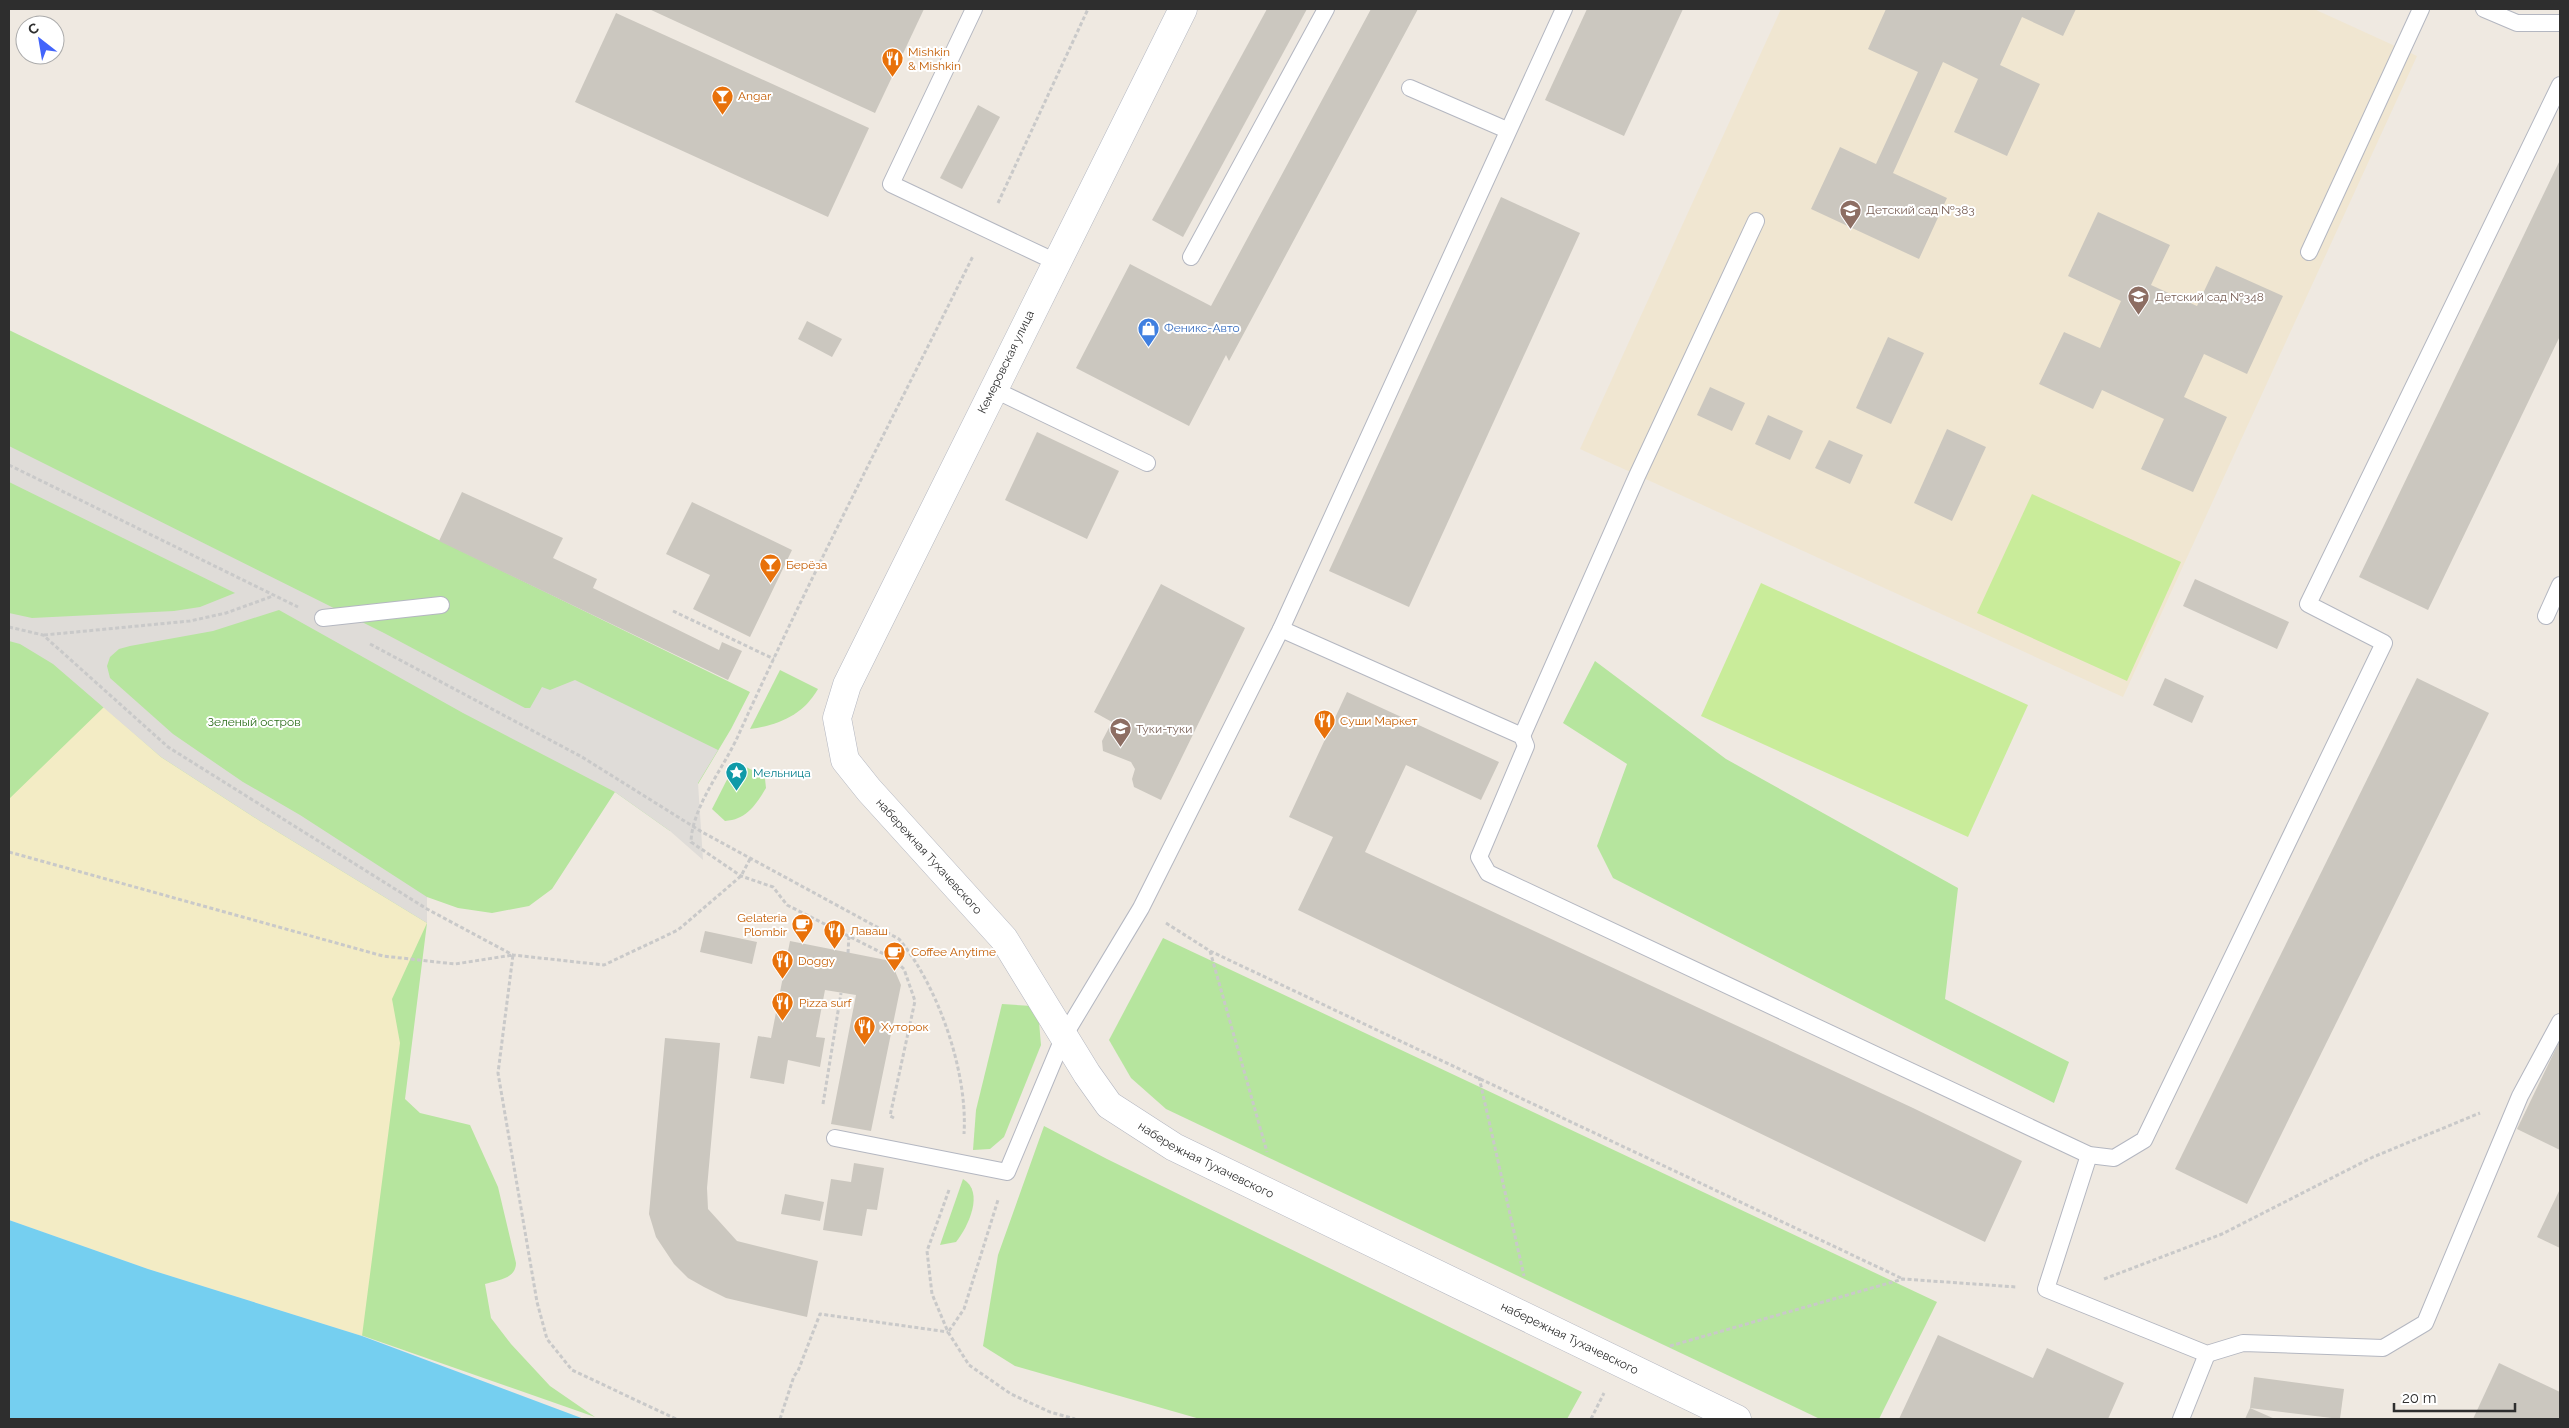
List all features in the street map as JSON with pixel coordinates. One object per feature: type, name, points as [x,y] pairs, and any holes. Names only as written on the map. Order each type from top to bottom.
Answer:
[{"type":"street","name":"Кемеровская улица","points":[[837,718],[847,685],[1183,9]]},
{"type":"street","name":"набережная Тухачевского","points":[[837,718],[845,760],[869,790],[1004,938],[1087,1074],[1109,1105],[1174,1147],[1737,1419]]},
{"type":"lane","points":[[974,9],[891,184],[1056,262]]},
{"type":"lane","points":[[1191,257],[1326,9]]},
{"type":"lane","points":[[835,1138],[960,1161],[1007,1172],[1064,1036],[1141,908],[1281,629],[1507,130],[1564,9]]},
{"type":"lane","points":[[2309,252],[2421,9]]},
{"type":"lane","points":[[2484,9],[2517,23],[2560,23]]},
{"type":"lane","points":[[1281,629],[1522,736],[1526,746],[1479,857],[1488,873],[2089,1156],[2114,1158],[2144,1140],[2384,643],[2308,604],[2560,85]]},
{"type":"lane","points":[[1410,88],[1507,130]]},
{"type":"lane","points":[[1522,736],[1637,476],[1756,221]]},
{"type":"lane","points":[[993,389],[1147,463]]},
{"type":"lane","points":[[2546,616],[2560,585]]},
{"type":"lane","points":[[323,618],[441,605]]},
{"type":"lane","points":[[2089,1156],[2046,1289],[2208,1354],[2243,1344],[2383,1348],[2426,1323],[2520,1096],[2560,1022]]},
{"type":"lane","points":[[2181,1419],[2208,1354]]},
{"type":"path","points":[[898,1121],[890,1116],[915,1001],[904,969],[892,958],[787,905],[773,887],[741,876],[691,842],[692,825],[733,746],[986,229],[1088,9]]},
{"type":"path","points":[[9,627],[43,635],[190,621],[226,612],[274,596]]},
{"type":"path","points":[[673,611],[774,659]]},
{"type":"path","points":[[43,635],[168,747],[427,909],[514,955]]},
{"type":"path","points":[[582,757],[692,825],[899,939],[914,957],[931,987],[959,1073],[965,1116],[960,1161],[928,1251],[932,1294],[948,1332],[969,1365],[1011,1394],[1050,1412],[1075,1419]]},
{"type":"path","points":[[9,852],[383,956],[455,964],[514,955],[604,965],[678,930],[741,876],[750,858]]},
{"type":"path","points":[[1141,908],[1210,950],[1903,1279]]},
{"type":"path","points":[[848,953],[849,935]]},
{"type":"path","points":[[1210,950],[1280,1198]]},
{"type":"path","points":[[514,955],[498,1073],[537,1302],[547,1339],[572,1370],[676,1419]]},
{"type":"path","points":[[822,1104],[841,992]]},
{"type":"path","points":[[1479,1077],[1534,1320]]},
{"type":"path","points":[[948,1332],[964,1309],[1007,1172]]},
{"type":"path","points":[[780,1419],[794,1376],[798,1372],[820,1314],[948,1332]]},
{"type":"path","points":[[1591,1419],[1601,1399]]},
{"type":"shaded area","points":[[1781,9],[2314,9],[2417,56],[2123,697],[1580,449]]},
{"type":"shaded area","points":[[9,446],[384,633],[525,708],[530,708],[542,687],[550,690],[575,680],[718,750],[698,783],[703,860],[670,831],[615,792],[463,713],[279,610],[213,631],[119,649],[110,657],[107,666],[110,678],[173,734],[243,782],[300,815],[427,897],[427,923],[260,821],[161,757],[53,664],[20,644],[9,641],[9,613],[32,618],[174,611],[200,607],[235,593],[9,482]]},
{"type":"green space","name":"Зеленый остров","points":[[9,330],[750,692],[731,729],[670,831],[615,792],[552,889],[529,906],[492,913],[458,908],[427,897],[427,923],[405,1099],[420,1113],[470,1125],[498,1187],[516,1263],[513,1272],[509,1276],[485,1284],[491,1318],[511,1344],[550,1386],[595,1417],[9,1212]]},
{"type":"green space","points":[[2032,494],[2181,562],[2127,681],[1977,613]]},
{"type":"green space","points":[[1761,583],[2028,705],[1968,837],[1701,716]]},
{"type":"green space","points":[[1595,661],[1726,759],[1958,888],[1945,999],[2069,1062],[2054,1103],[1613,878],[1597,846],[1627,764],[1563,723]]},
{"type":"green space","points":[[780,670],[818,689],[798,712],[771,725],[750,729]]},
{"type":"green space","points":[[736,762],[758,773],[765,779],[766,788],[754,806],[745,815],[725,821],[712,809]]},
{"type":"green space","points":[[1163,938],[1937,1302],[1879,1419],[1820,1419],[1166,1109],[1131,1078],[1109,1040]]},
{"type":"green space","points":[[1002,1004],[1032,1006],[1039,1022],[1041,1045],[1004,1137],[990,1149],[973,1150],[976,1110]]},
{"type":"green space","points":[[1044,1126],[1107,1159],[1582,1392],[1567,1419],[1200,1419],[1015,1366],[983,1346],[998,1255]]},
{"type":"green space","points":[[963,1179],[970,1185],[973,1192],[974,1201],[969,1219],[956,1242],[940,1245]]},
{"type":"sand","points":[[104,707],[161,757],[260,821],[427,923],[392,999],[400,1043],[362,1336],[148,1269],[9,1220],[9,799]]},
{"type":"water","points":[[9,1220],[148,1269],[362,1336],[584,1419],[9,1419]]},
{"type":"building","points":[[649,9],[924,9],[875,113]]},
{"type":"building","points":[[1267,9],[1307,9],[1183,237],[1152,220]]},
{"type":"building","points":[[1371,9],[1418,9],[1229,361],[1226,355],[1189,426],[1076,368],[1130,264],[1211,306]]},
{"type":"building","points":[[1587,9],[1683,9],[1624,136],[1545,100]]},
{"type":"building","points":[[1886,9],[2076,9],[2063,36],[2022,17],[2000,65],[2040,84],[2007,156],[1954,132],[1978,79],[1943,62],[1893,173],[1947,198],[1919,259],[1811,209],[1840,147],[1876,164],[1918,72],[1868,49]]},
{"type":"building","name":"Angar","points":[[616,13],[869,128],[828,217],[575,102]]},
{"type":"building","points":[[978,105],[1000,117],[962,189],[940,178]]},
{"type":"building","points":[[2560,160],[2560,336],[2428,610],[2359,577]]},
{"type":"building","points":[[1501,197],[1580,233],[1409,607],[1329,571]]},
{"type":"building","points":[[2098,212],[2170,245],[2151,285],[2197,306],[2216,266],[2283,296],[2247,374],[2204,354],[2184,397],[2227,417],[2193,492],[2141,469],[2164,419],[2102,390],[2093,409],[2039,384],[2064,332],[2100,348],[2121,301],[2068,276]]},
{"type":"building","points":[[807,321],[842,339],[832,357],[798,339]]},
{"type":"building","points":[[1888,337],[1924,353],[1891,424],[1856,408]]},
{"type":"building","points":[[1710,387],[1745,403],[1732,431],[1697,415]]},
{"type":"building","points":[[1768,415],[1803,431],[1790,460],[1755,444]]},
{"type":"building","points":[[1947,429],[1986,447],[1952,521],[1914,503]]},
{"type":"building","points":[[1037,432],[1119,471],[1087,539],[1005,500]]},
{"type":"building","points":[[1829,440],[1863,455],[1850,484],[1815,468]]},
{"type":"building","points":[[462,492],[563,538],[553,558],[597,579],[593,588],[719,650],[722,642],[742,651],[728,680],[439,541]]},
{"type":"building","points":[[692,502],[792,550],[750,637],[693,609],[710,575],[666,554]]},
{"type":"building","points":[[2195,579],[2289,622],[2277,649],[2183,606]]},
{"type":"building","points":[[1161,584],[1245,628],[1161,800],[1134,787],[1132,779],[1135,769],[1131,762],[1103,751],[1102,741],[1112,722],[1094,712]]},
{"type":"building","points":[[2165,678],[2204,696],[2192,723],[2153,705]]},
{"type":"building","points":[[2417,678],[2489,713],[2247,1204],[2175,1169]]},
{"type":"building","points":[[1347,692],[1499,762],[1481,800],[1406,765],[1365,852],[1913,1108],[2022,1161],[1985,1242],[1298,910],[1333,837],[1289,817]]},
{"type":"building","points":[[705,931],[757,942],[752,964],[700,952]]},
{"type":"building","points":[[790,941],[891,961],[901,985],[871,1131],[831,1124],[856,995],[825,990],[816,1037],[825,1038],[820,1067],[788,1060],[784,1084],[750,1078],[758,1036],[771,1038]]},
{"type":"building","points":[[665,1038],[720,1043],[707,1188],[708,1209],[737,1241],[818,1261],[807,1317],[726,1298],[704,1287],[688,1278],[674,1264],[656,1237],[649,1214]]},
{"type":"building","points":[[2560,1040],[2560,1150],[2517,1129]]},
{"type":"building","points":[[854,1163],[884,1168],[877,1210],[867,1209],[862,1236],[823,1230],[831,1179],[851,1182]]},
{"type":"building","points":[[2560,1189],[2560,1248],[2537,1237]]},
{"type":"building","points":[[785,1194],[824,1202],[820,1221],[781,1214]]},
{"type":"building","points":[[1938,1335],[2033,1378],[2047,1348],[2124,1383],[2108,1419],[1899,1419]]},
{"type":"building","points":[[2499,1363],[2560,1392],[2560,1419],[2473,1419]]},
{"type":"building","points":[[2254,1377],[2344,1389],[2340,1419],[2250,1408]]},
{"type":"building","points":[[2250,1408],[2275,1419],[2245,1419]]},
{"type":"place","name":"Mishkin & Mishkin","points":[[892,78]]},
{"type":"place","name":"Angar","points":[[722,115]]},
{"type":"place","name":"Детский сад №383","points":[[1850,229]]},
{"type":"place","name":"Детский сад №348","points":[[2139,316]]},
{"type":"place","name":"Феникс-Авто","points":[[1148,347]]},
{"type":"place","name":"Берёза","points":[[770,584]]},
{"type":"place","name":"Суши Маркет","points":[[1324,740]]},
{"type":"place","name":"Туки-туки","points":[[1120,748]]},
{"type":"place","name":"Мельница","points":[[737,792]]},
{"type":"place","name":"Gelateria Plombir","points":[[803,944]]},
{"type":"place","name":"Лаваш","points":[[834,950]]},
{"type":"place","name":"Coffee Anytime","points":[[895,971]]},
{"type":"place","name":"Doggy","points":[[782,980]]},
{"type":"place","name":"Pizza surf","points":[[783,1022]]},
{"type":"place","name":"Хуторок","points":[[865,1046]]}]
